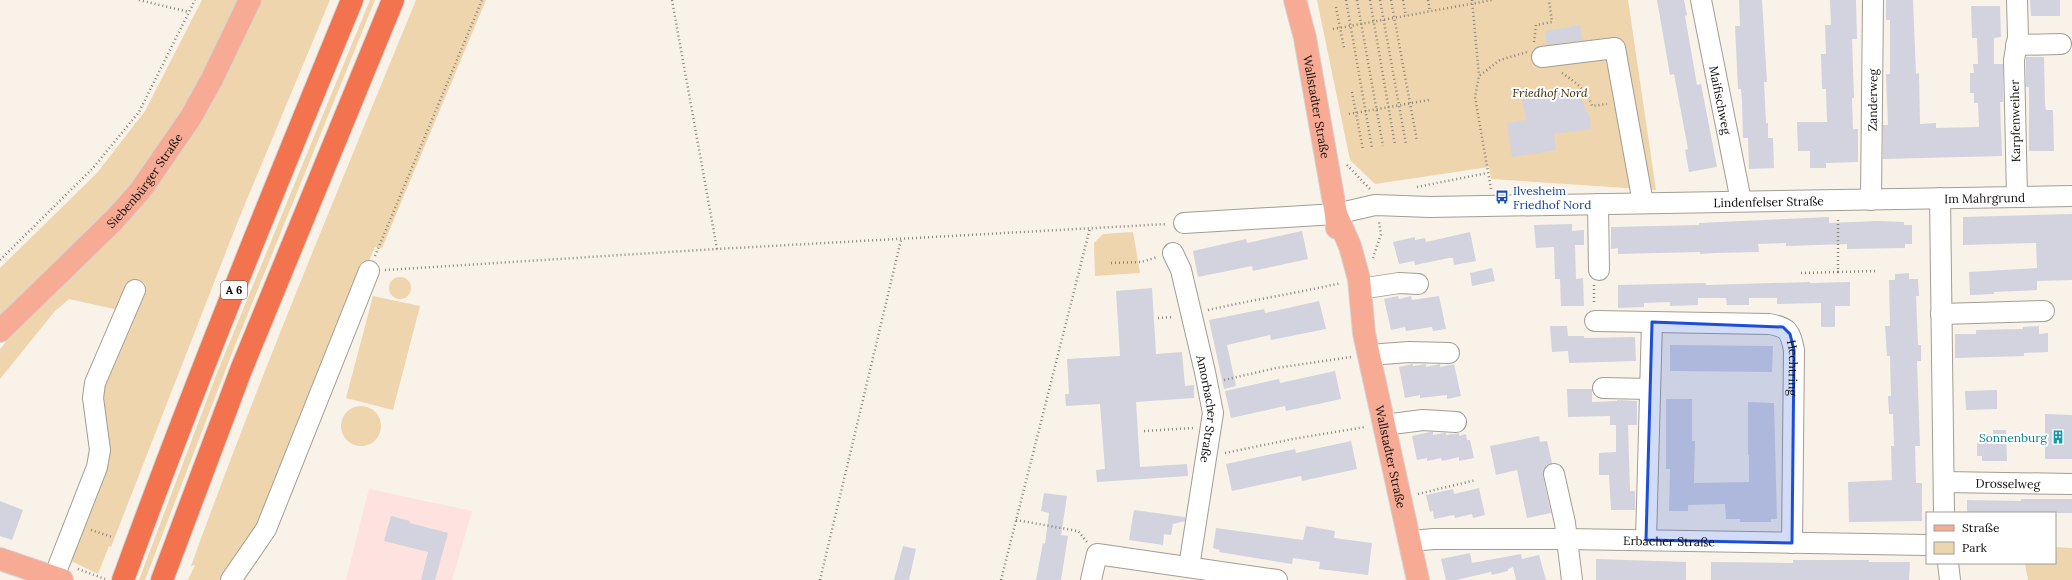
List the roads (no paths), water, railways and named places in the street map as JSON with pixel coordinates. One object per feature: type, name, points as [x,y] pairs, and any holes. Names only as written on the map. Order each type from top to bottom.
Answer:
[{"type":"highway","name":"A 6","points":[[118,580],[154,494],[232,294],[352,0]]},
{"type":"highway","points":[[162,580],[238,377],[392,0]]},
{"type":"main road","name":"Siebenbürger Straße","points":[[0,331],[114,220],[140,191],[191,117],[212,79],[250,0]]},
{"type":"main road","name":"Wallstadter Straße","points":[[1295,0],[1305,38],[1336,214],[1350,246],[1352,286],[1369,355],[1418,580]]},
{"type":"main road","points":[[0,559],[59,573]]},
{"type":"street","name":"Maifischweg","points":[[1701,0],[1741,201]]},
{"type":"street","name":"Zanderweg","points":[[1871,200],[1873,0]]},
{"type":"street","name":"Karpfenweiher","points":[[2016,197],[2014,60],[2016,45],[2017,0]]},
{"type":"street","points":[[2016,45],[2061,44]]},
{"type":"street","points":[[1538,54],[1615,48],[1643,203]]},
{"type":"street","name":"Im Mahrgrund","points":[[1944,512],[1940,198],[2072,196]]},
{"type":"street","name":"Lindenfelser Straße","points":[[1336,214],[1375,205],[1430,207],[1940,198]]},
{"type":"street","points":[[1598,204],[1599,270]]},
{"type":"street","name":"Lindenfelser Straße","points":[[1336,214],[1362,219],[1378,220],[1430,207]]},
{"type":"street","points":[[1184,223],[1336,214]]},
{"type":"street","name":"Amorbacher Straße","points":[[1173,253],[1181,270],[1208,384],[1213,413],[1189,567]]},
{"type":"street","points":[[231,580],[266,529],[369,271]]},
{"type":"street","points":[[1352,286],[1399,283],[1418,284]]},
{"type":"street","points":[[59,573],[98,462],[99,435],[93,398],[95,383],[135,290]]},
{"type":"street","points":[[1941,314],[2044,311]]},
{"type":"street","name":"Hechtring","points":[[1595,321],[1769,324],[1783,326],[1790,334],[1794,350],[1792,543]]},
{"type":"street","points":[[1646,540],[1652,322]]},
{"type":"street","points":[[1369,355],[1409,352],[1449,353]]},
{"type":"street","points":[[1603,388],[1650,389]]},
{"type":"street","points":[[1384,425],[1423,420],[1456,422]]},
{"type":"street","points":[[1554,474],[1572,580]]},
{"type":"street","name":"Drosselweg","points":[[1944,482],[2072,484]]},
{"type":"street","name":"Erbacher Straße","points":[[1410,541],[1434,539],[1566,539],[1926,545]]},
{"type":"street","points":[[1091,580],[1097,554],[1265,579]]},
{"type":"street","points":[[1948,564],[1950,580]]},
{"type":"place","name":"Ilvesheim Friedhof Nord","points":[[1502,197]]},
{"type":"place","name":"Sonnenburg","points":[[2058,437]]},
{"type":"park label","name":"Friedhof Nord","points":[[1550,92]]}]
